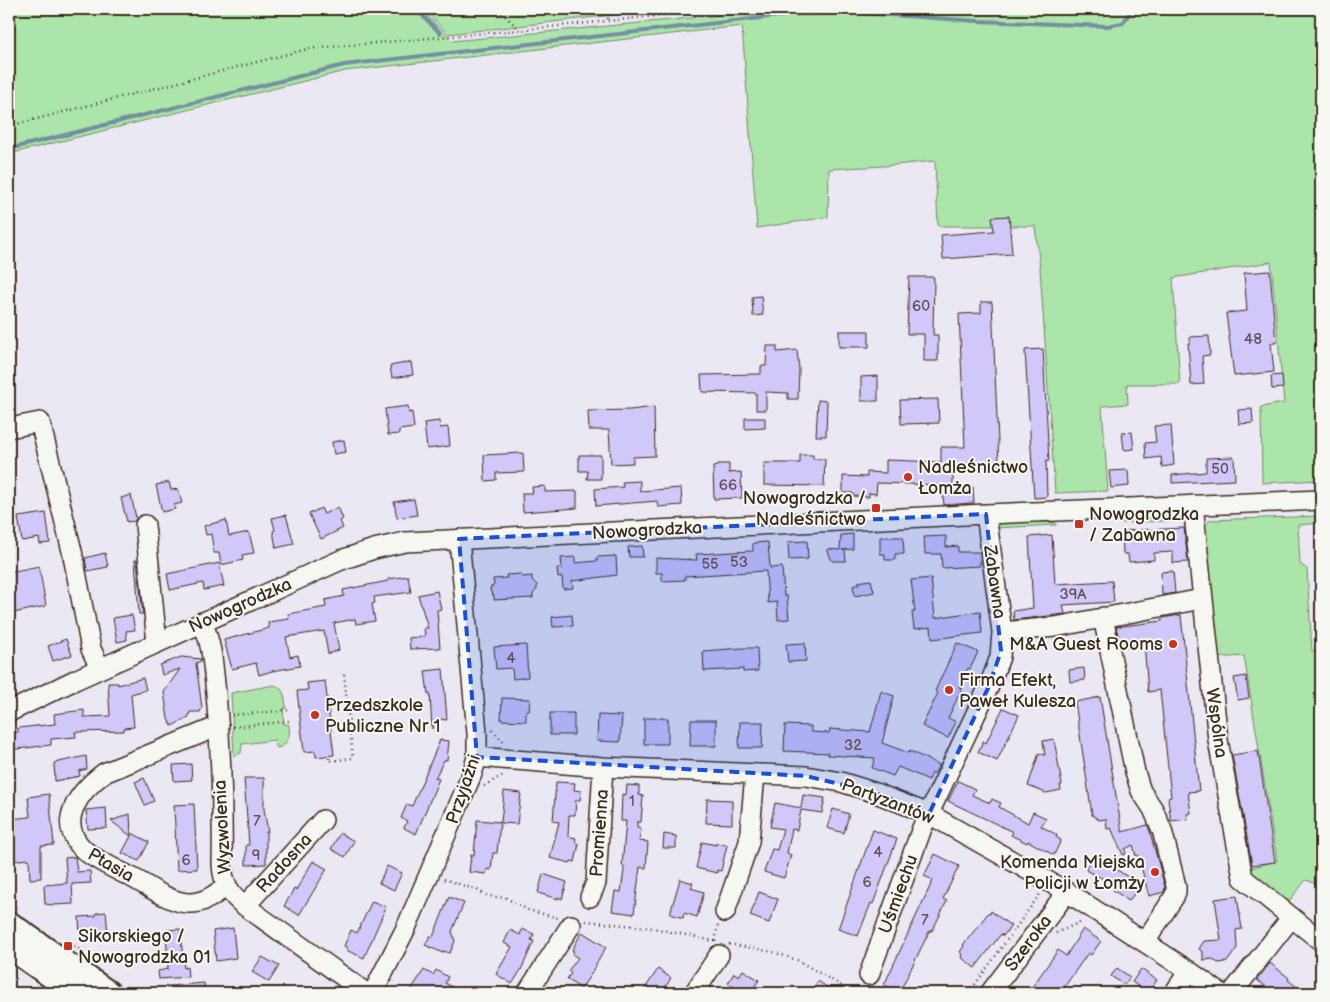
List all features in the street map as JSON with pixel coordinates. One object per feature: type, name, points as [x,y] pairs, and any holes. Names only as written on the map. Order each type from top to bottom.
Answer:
[{"type":"main road","points":[[9,924],[108,993]]},
{"type":"main road","points":[[9,946],[76,993]]},
{"type":"street","points":[[9,428],[40,422],[72,551],[91,649],[100,668]]},
{"type":"street","name":"Nowogrodzka","points":[[9,712],[100,668],[357,554],[405,542],[1321,500]]},
{"type":"street","name":"Wspólna","points":[[1193,505],[1218,740],[1243,878],[1321,941]]},
{"type":"street","name":"Zabawna","points":[[929,814],[996,670],[1001,651],[1002,632],[986,514]]},
{"type":"street","points":[[145,525],[157,643]]},
{"type":"street","name":"Przyjaźni","points":[[372,993],[406,928],[472,774],[477,757],[478,733],[460,539]]},
{"type":"street","points":[[1002,632],[1055,627],[1202,599]]},
{"type":"street","points":[[1103,617],[1135,772],[1141,791],[1153,809],[1162,830],[1176,886],[1174,897],[1144,942]]},
{"type":"street","name":"Wyzwolenia","points":[[202,622],[211,645],[227,729],[222,865],[226,886],[234,897],[245,906],[366,993]]},
{"type":"street","name":"Ptasia","points":[[226,886],[206,900],[194,903],[173,899],[84,850],[73,835],[72,810],[79,797],[89,785],[104,773],[227,729]]},
{"type":"street","name":"Partyzantów","points":[[477,757],[603,767],[806,776],[841,782],[873,792],[929,814],[1062,897],[1144,942],[1220,993]]},
{"type":"street","name":"Promienna","points":[[590,897],[596,883],[603,767]]},
{"type":"street","points":[[725,912],[749,842],[755,774]]},
{"type":"street","name":"Uśmiechu","points":[[869,975],[922,828],[929,814]]},
{"type":"street","name":"Radosna","points":[[245,906],[323,820]]},
{"type":"street","name":"Szeroka","points":[[990,993],[1062,897]]},
{"type":"street","points":[[1232,993],[1291,918]]},
{"type":"street","points":[[527,993],[573,923]]},
{"type":"street","points":[[694,993],[720,946]]},
{"type":"street","points":[[1174,993],[1189,971]]},
{"type":"path","points":[[498,9],[520,30]]},
{"type":"path","points":[[603,9],[609,21]]},
{"type":"path","points":[[9,126],[307,49],[724,9]]},
{"type":"path","points":[[328,758],[329,761],[353,758],[344,674]]},
{"type":"path","points":[[290,710],[230,715],[227,729],[291,721]]},
{"type":"path","points":[[441,879],[477,890],[488,896],[506,898],[528,910],[573,923],[653,928],[720,946],[774,952],[797,960],[854,993]]},
{"type":"path","points":[[1035,890],[1062,897]]},
{"type":"path","points":[[969,993],[1041,893]]},
{"type":"path","points":[[720,946],[720,913],[725,912]]},
{"type":"path","points":[[1051,935],[1089,918]]},
{"type":"highlighted area","points":[[986,514],[1001,651],[989,686],[929,814],[873,792],[806,776],[477,757],[459,539]]},
{"type":"green space","points":[[9,9],[421,9],[452,41],[784,9],[1321,9],[1321,480],[1262,483],[1261,407],[1284,403],[1271,262],[1173,278],[1180,384],[1127,384],[1128,404],[1102,406],[1108,491],[1055,493],[1040,268],[1035,226],[938,226],[935,161],[829,169],[828,217],[757,228],[742,26],[345,71],[9,154]]},
{"type":"green space","points":[[424,9],[666,9],[448,34]]},
{"type":"green space","points":[[1185,514],[1189,520],[1120,523],[1120,518]]},
{"type":"green space","points":[[1321,516],[1321,523],[1298,525],[1300,564],[1307,569],[1312,651],[1321,651],[1321,877],[1316,884],[1306,880],[1286,905],[1246,869],[1277,861],[1244,656],[1213,658],[1201,528],[1210,520]]},
{"type":"green space","points":[[1017,520],[1056,523],[1056,525],[994,528],[998,523]]},
{"type":"green space","points":[[274,685],[278,686],[285,698],[286,708],[283,709],[284,724],[289,725],[287,742],[278,748],[276,747],[275,740],[242,744],[241,753],[234,756],[231,693]]},
{"type":"building","points":[[1009,216],[1012,254],[943,259],[941,235],[994,231],[992,217]]},
{"type":"building","points":[[1270,271],[1276,343],[1271,343],[1274,372],[1234,376],[1226,313],[1247,311],[1244,273]]},
{"type":"building","points":[[909,277],[934,277],[933,335],[938,335],[938,361],[924,361],[924,334],[907,334]]},
{"type":"building","points":[[761,296],[763,315],[753,316],[752,297]]},
{"type":"building","points":[[981,302],[992,302],[999,465],[973,467],[973,463],[953,465],[953,488],[973,487],[974,503],[944,505],[942,485],[877,483],[876,494],[869,493],[869,497],[853,496],[853,493],[843,493],[843,476],[867,477],[867,472],[886,473],[886,460],[941,462],[941,447],[965,447],[959,314],[981,313]]},
{"type":"building","points":[[839,331],[869,331],[869,347],[839,347]]},
{"type":"building","points":[[1209,336],[1210,355],[1202,356],[1204,384],[1191,385],[1188,343],[1190,343],[1190,337]]},
{"type":"building","points":[[767,346],[777,346],[777,352],[797,350],[799,369],[798,399],[788,399],[788,393],[766,392],[766,410],[756,410],[756,393],[702,392],[701,375],[761,374],[761,366],[766,366]]},
{"type":"building","points":[[1043,349],[1049,461],[1046,461],[1047,497],[1034,498],[1025,350]]},
{"type":"building","points":[[411,362],[413,375],[392,378],[390,366]]},
{"type":"building","points":[[1282,375],[1283,388],[1272,389],[1271,376]]},
{"type":"building","points":[[878,376],[878,401],[861,401],[861,377]]},
{"type":"building","points":[[938,399],[939,423],[901,424],[900,400]]},
{"type":"building","points":[[818,400],[827,401],[826,436],[816,436]]},
{"type":"building","points":[[408,406],[409,413],[412,412],[414,428],[399,430],[399,434],[388,435],[385,409]]},
{"type":"building","points":[[654,407],[655,456],[633,457],[633,463],[611,464],[609,430],[589,430],[588,411],[630,410]]},
{"type":"building","points":[[1252,409],[1253,423],[1239,424],[1238,410]]},
{"type":"building","points":[[745,418],[765,418],[765,428],[745,429]]},
{"type":"building","points":[[439,421],[440,428],[448,427],[450,446],[427,449],[424,423]]},
{"type":"building","points":[[1171,425],[1174,465],[1162,467],[1161,457],[1146,459],[1145,443],[1156,442],[1154,426]]},
{"type":"building","points":[[1132,432],[1134,449],[1124,450],[1122,433]]},
{"type":"building","points":[[344,440],[346,452],[334,454],[332,442]]},
{"type":"building","points":[[523,453],[524,472],[496,473],[496,480],[485,481],[484,455]]},
{"type":"building","points":[[579,455],[601,455],[601,479],[587,479],[588,471],[579,471]]},
{"type":"building","points":[[800,455],[813,455],[813,459],[825,459],[824,486],[764,485],[764,463],[800,463]]},
{"type":"building","points":[[1234,457],[1235,480],[1172,483],[1172,475],[1206,472],[1206,458]]},
{"type":"building","points":[[718,464],[729,464],[729,473],[741,472],[742,498],[714,499],[713,467],[718,466]]},
{"type":"building","points":[[1128,470],[1129,486],[1111,488],[1109,471]]},
{"type":"building","points":[[640,481],[640,491],[681,488],[682,505],[658,507],[657,501],[596,506],[595,489],[623,487],[622,482]]},
{"type":"building","points":[[169,482],[171,490],[178,489],[182,503],[174,505],[175,509],[162,512],[156,485]]},
{"type":"building","points":[[545,486],[545,492],[577,491],[577,508],[523,512],[522,493],[533,493],[532,487]]},
{"type":"building","points":[[131,495],[136,518],[135,521],[127,522],[121,498]]},
{"type":"building","points":[[414,499],[417,515],[397,518],[394,502]]},
{"type":"building","points":[[338,507],[343,519],[340,521],[343,528],[321,539],[309,514],[321,508],[324,514]]},
{"type":"building","points":[[46,513],[50,543],[40,544],[39,538],[22,541],[18,517]]},
{"type":"building","points":[[286,515],[294,544],[276,548],[272,518]]},
{"type":"building","points":[[226,520],[229,536],[249,532],[254,553],[242,555],[243,560],[221,565],[219,553],[214,553],[211,534],[206,535],[204,526]]},
{"type":"building","points":[[1184,528],[1188,562],[1173,563],[1173,552],[1154,553],[1154,560],[1129,562],[1128,554],[1123,554],[1122,531]]},
{"type":"building","points":[[853,534],[853,549],[842,550],[845,550],[846,561],[832,561],[827,549],[840,550],[841,535]]},
{"type":"building","points":[[1052,535],[1055,584],[1112,581],[1114,602],[1063,605],[1065,614],[1014,620],[1013,611],[1033,608],[1029,537]]},
{"type":"building","points":[[946,536],[946,547],[958,546],[958,552],[980,552],[980,566],[942,568],[941,554],[925,554],[924,537]]},
{"type":"building","points":[[880,537],[903,537],[904,554],[895,554],[895,560],[885,560],[885,554],[880,554]]},
{"type":"building","points":[[807,541],[808,559],[789,560],[788,542]]},
{"type":"building","points":[[768,542],[770,568],[782,567],[784,596],[787,596],[789,619],[778,620],[777,602],[768,603],[766,571],[685,576],[685,580],[662,581],[662,573],[656,573],[656,558],[697,560],[696,554],[753,551],[753,543]]},
{"type":"building","points":[[642,546],[643,557],[629,557],[628,547]]},
{"type":"building","points":[[105,553],[108,567],[87,571],[85,558]]},
{"type":"building","points":[[616,556],[617,575],[572,581],[573,588],[563,589],[562,577],[558,578],[557,568],[562,568],[561,558],[575,557],[575,563],[597,561],[597,557]]},
{"type":"building","points":[[135,560],[137,560],[143,614],[139,614]]},
{"type":"building","points":[[219,563],[224,586],[204,590],[203,583],[170,590],[167,574]]},
{"type":"building","points":[[39,566],[46,606],[9,614],[10,572]]},
{"type":"building","points":[[1173,571],[1175,593],[1162,595],[1161,572]]},
{"type":"building","points":[[521,574],[522,577],[532,576],[532,580],[537,585],[533,598],[494,600],[490,588],[494,585],[493,579],[507,578],[506,575]]},
{"type":"building","points":[[408,576],[411,592],[374,597],[375,603],[372,604],[375,621],[356,624],[355,619],[334,623],[339,650],[328,654],[324,631],[286,637],[290,657],[298,655],[300,666],[259,675],[256,663],[232,669],[224,640],[269,628],[268,622],[289,619],[288,614],[326,607],[325,600],[344,596],[343,590]]},
{"type":"building","points":[[931,578],[935,618],[980,611],[982,633],[932,639],[931,627],[914,629],[912,612],[915,612],[911,580]]},
{"type":"building","points":[[871,580],[874,592],[855,596],[853,586],[859,584],[858,582]]},
{"type":"building","points":[[437,591],[441,609],[437,610],[440,648],[410,649],[409,638],[425,636],[424,628],[428,628],[418,595]]},
{"type":"building","points":[[132,615],[135,630],[126,631],[127,640],[117,642],[113,618]]},
{"type":"building","points":[[572,615],[573,626],[553,627],[552,617]]},
{"type":"building","points":[[1181,615],[1199,791],[1188,792],[1191,813],[1187,814],[1188,819],[1171,821],[1168,798],[1171,797],[1160,690],[1148,692],[1144,643],[1121,648],[1116,627],[1162,621],[1162,618]]},
{"type":"building","points":[[66,639],[72,655],[53,661],[48,646]]},
{"type":"building","points":[[805,643],[806,661],[788,662],[786,644]]},
{"type":"building","points":[[957,643],[978,652],[959,687],[962,688],[948,718],[956,722],[948,738],[922,726],[938,693],[935,691]]},
{"type":"building","points":[[526,645],[528,677],[513,679],[512,668],[496,669],[494,647]]},
{"type":"building","points":[[757,648],[758,671],[743,672],[743,669],[704,671],[703,651]]},
{"type":"building","points":[[181,657],[201,659],[201,661],[196,663],[202,708],[200,712],[190,712],[188,718],[172,726],[168,719],[164,692],[180,669],[162,675],[160,665]]},
{"type":"building","points":[[1084,668],[1085,680],[1070,682],[1069,670]]},
{"type":"building","points":[[443,669],[447,720],[438,719],[432,729],[430,694],[428,694],[425,671]]},
{"type":"building","points":[[1246,676],[1249,698],[1238,700],[1234,678]]},
{"type":"building","points":[[143,678],[146,690],[131,694],[134,727],[124,728],[124,731],[75,732],[76,737],[51,739],[51,745],[9,750],[9,733],[18,732],[18,728],[55,724],[54,714],[84,710],[84,717],[110,716],[108,683],[118,683],[118,685]]},
{"type":"building","name":"Przedszkole Publiczne Nr 1","points":[[325,681],[334,755],[316,757],[315,751],[304,752],[297,691],[308,690],[307,683]]},
{"type":"building","points":[[881,691],[894,696],[882,743],[909,753],[910,751],[939,765],[929,780],[898,767],[893,776],[872,768],[875,758],[784,751],[785,725],[811,726],[811,732],[829,733],[830,729],[870,732]]},
{"type":"building","points":[[1100,697],[1122,832],[1148,825],[1165,887],[1164,892],[1149,896],[1138,855],[1136,856],[1133,845],[1125,849],[1126,854],[1123,855],[1111,828],[1107,829],[1106,819],[1099,820],[1092,815],[1075,702]]},
{"type":"building","points":[[502,698],[530,699],[529,711],[526,710],[526,721],[501,720]]},
{"type":"building","points":[[1003,708],[1019,715],[997,761],[978,752],[983,741],[986,743]]},
{"type":"building","points":[[550,713],[574,713],[574,735],[550,735]]},
{"type":"building","points":[[598,715],[622,716],[620,742],[597,741]]},
{"type":"building","points":[[644,718],[668,718],[668,744],[644,744]]},
{"type":"building","points":[[691,720],[716,720],[716,746],[690,746]]},
{"type":"building","points":[[740,722],[763,722],[762,748],[739,748]]},
{"type":"building","points":[[1054,739],[1062,785],[1060,785],[1061,790],[1046,793],[1028,786],[1039,753],[1045,755],[1043,741]]},
{"type":"building","points":[[440,740],[449,741],[447,760],[444,760],[435,778],[439,779],[416,834],[404,828],[407,821],[401,818],[407,804],[412,806]]},
{"type":"building","points":[[1258,751],[1275,862],[1252,865],[1232,755]]},
{"type":"building","points":[[86,756],[87,769],[79,771],[80,776],[55,781],[54,763]]},
{"type":"building","points":[[191,764],[192,780],[174,781],[173,765]]},
{"type":"building","points":[[144,778],[154,801],[145,805],[135,782]]},
{"type":"building","points":[[244,778],[264,778],[264,809],[268,832],[266,832],[266,864],[246,865],[246,845],[249,845]]},
{"type":"building","points":[[958,781],[975,789],[972,795],[990,803],[992,799],[1001,803],[999,807],[1028,823],[1033,812],[1046,818],[1041,826],[1057,835],[1056,837],[1061,840],[1054,855],[1028,841],[1027,843],[1011,835],[1013,832],[948,801]]},
{"type":"building","points":[[556,782],[575,783],[574,790],[581,791],[580,800],[576,800],[575,815],[569,815],[568,836],[576,838],[575,843],[579,844],[575,862],[571,861],[570,863],[550,858],[559,822],[553,821]]},
{"type":"building","points":[[627,785],[639,786],[639,795],[643,796],[641,822],[637,822],[637,827],[641,828],[639,841],[648,842],[646,868],[640,867],[634,914],[612,911],[615,891],[621,892],[624,870],[624,866],[622,866],[626,821],[621,821],[622,794],[626,795]]},
{"type":"building","points":[[504,791],[521,793],[517,824],[501,823]]},
{"type":"building","points":[[49,794],[54,845],[41,846],[41,878],[30,879],[29,859],[9,861],[9,819],[30,817],[28,797]]},
{"type":"building","points":[[803,795],[825,798],[822,813],[801,810],[797,830],[792,829],[787,853],[791,855],[784,878],[764,872],[772,849],[777,850],[783,829],[770,827],[775,803],[801,808]]},
{"type":"building","points":[[707,799],[732,800],[732,824],[706,823]]},
{"type":"building","points":[[194,804],[197,869],[177,870],[174,805]]},
{"type":"building","points":[[106,808],[107,828],[88,829],[86,810]]},
{"type":"building","points":[[833,809],[849,814],[844,833],[827,828]]},
{"type":"building","points":[[130,814],[131,836],[111,821]]},
{"type":"building","points":[[477,820],[500,822],[497,853],[493,853],[491,870],[487,869],[486,874],[469,872],[471,855],[474,855]]},
{"type":"building","points":[[873,830],[897,839],[873,904],[871,903],[858,936],[838,929]]},
{"type":"building","points":[[132,833],[149,842],[139,861],[122,853]]},
{"type":"building","points":[[340,833],[354,841],[345,857],[331,849]]},
{"type":"building","points":[[664,834],[676,836],[676,848],[663,848]]},
{"type":"building","points":[[702,842],[727,845],[721,871],[717,870],[717,873],[696,868]]},
{"type":"building","points":[[935,854],[959,866],[943,899],[947,901],[932,931],[930,930],[899,993],[888,993],[891,988],[884,985],[933,880],[924,876]]},
{"type":"building","points":[[1095,855],[1110,863],[1107,863],[1140,885],[1129,901],[1113,890],[1116,885],[1087,871],[1086,868]]},
{"type":"building","points":[[75,857],[77,872],[90,871],[91,883],[72,884],[73,904],[45,904],[44,885],[67,883],[65,858]]},
{"type":"building","points":[[313,861],[327,869],[299,915],[284,906]]},
{"type":"building","points":[[387,866],[402,873],[394,890],[379,883]]},
{"type":"building","points":[[543,874],[567,882],[562,899],[538,893]]},
{"type":"building","points":[[680,879],[693,883],[691,888],[704,892],[697,917],[684,913],[683,918],[670,914]]},
{"type":"building","points":[[759,892],[778,899],[769,923],[750,916]]},
{"type":"building","points":[[1237,896],[1242,929],[1236,930],[1237,948],[1227,962],[1218,963],[1213,959],[1203,960],[1203,952],[1199,949],[1204,941],[1221,940],[1215,899]]},
{"type":"building","points":[[449,897],[464,903],[452,931],[455,941],[450,953],[443,951],[443,953],[425,945],[430,936],[433,937]]},
{"type":"building","points":[[372,901],[386,907],[364,958],[346,950],[348,948],[344,946],[351,930],[357,933]]},
{"type":"building","points":[[991,911],[1011,926],[1003,936],[1001,934],[975,968],[961,957],[962,954],[960,952],[963,945]]},
{"type":"building","points":[[106,912],[108,934],[80,936],[79,917],[96,916],[96,913]]},
{"type":"building","points":[[233,928],[236,958],[216,961],[213,931]]},
{"type":"building","points":[[180,929],[184,968],[187,967],[188,977],[159,979],[158,971],[168,969],[166,930]]},
{"type":"building","points":[[522,929],[534,934],[531,940],[534,941],[521,970],[512,984],[496,974],[512,947],[504,943],[510,930],[520,935]]},
{"type":"building","points":[[1083,929],[1101,941],[1091,955],[1088,953],[1060,993],[1028,993],[1058,950],[1066,956]]},
{"type":"building","points":[[582,932],[606,947],[581,989],[567,979],[571,973],[568,971],[578,958],[572,954],[574,951],[572,950]]},
{"type":"building","points":[[262,957],[279,966],[269,982],[252,972]]},
{"type":"building","points":[[1270,963],[1305,993],[1275,993],[1257,980]]},
{"type":"building","points":[[1117,968],[1130,977],[1124,985],[1111,976]]},
{"type":"building","points":[[658,969],[671,978],[662,993],[642,993]]},
{"type":"building","points":[[1141,969],[1157,980],[1148,993],[1132,982]]},
{"type":"building","points":[[424,970],[433,975],[436,970],[448,977],[445,983],[463,993],[409,993]]},
{"type":"building","points":[[743,970],[759,980],[750,993],[743,993],[728,983],[734,973],[739,976]]},
{"type":"building","points":[[818,981],[836,993],[810,993]]},
{"type":"building","points":[[204,983],[205,993],[168,993],[168,986]]},
{"type":"waterway","points":[[416,9],[440,33]]},
{"type":"waterway","points":[[9,149],[344,65],[796,14],[848,12],[977,21],[1107,26],[1123,23],[1132,9]]},
{"type":"place","name":"Nadleśnictwo Łomża","points":[[908,477]]},
{"type":"place","name":"Nowogrodzka / Nadleśnictwo","points":[[876,508]]},
{"type":"place","name":"Nowogrodzka / Zabawna","points":[[1079,524]]},
{"type":"place","name":"M&A Guest Rooms","points":[[1173,644]]},
{"type":"place","name":"Firma Efekt, Paweł Kulesza","points":[[949,690]]},
{"type":"place","name":"Przedszkole Publiczne Nr 1","points":[[315,715]]},
{"type":"place","name":"Komenda Miejska Policji w Łomży","points":[[1155,872]]},
{"type":"place","name":"Sikorskiego / Nowogrodzka 01","points":[[68,946]]}]
